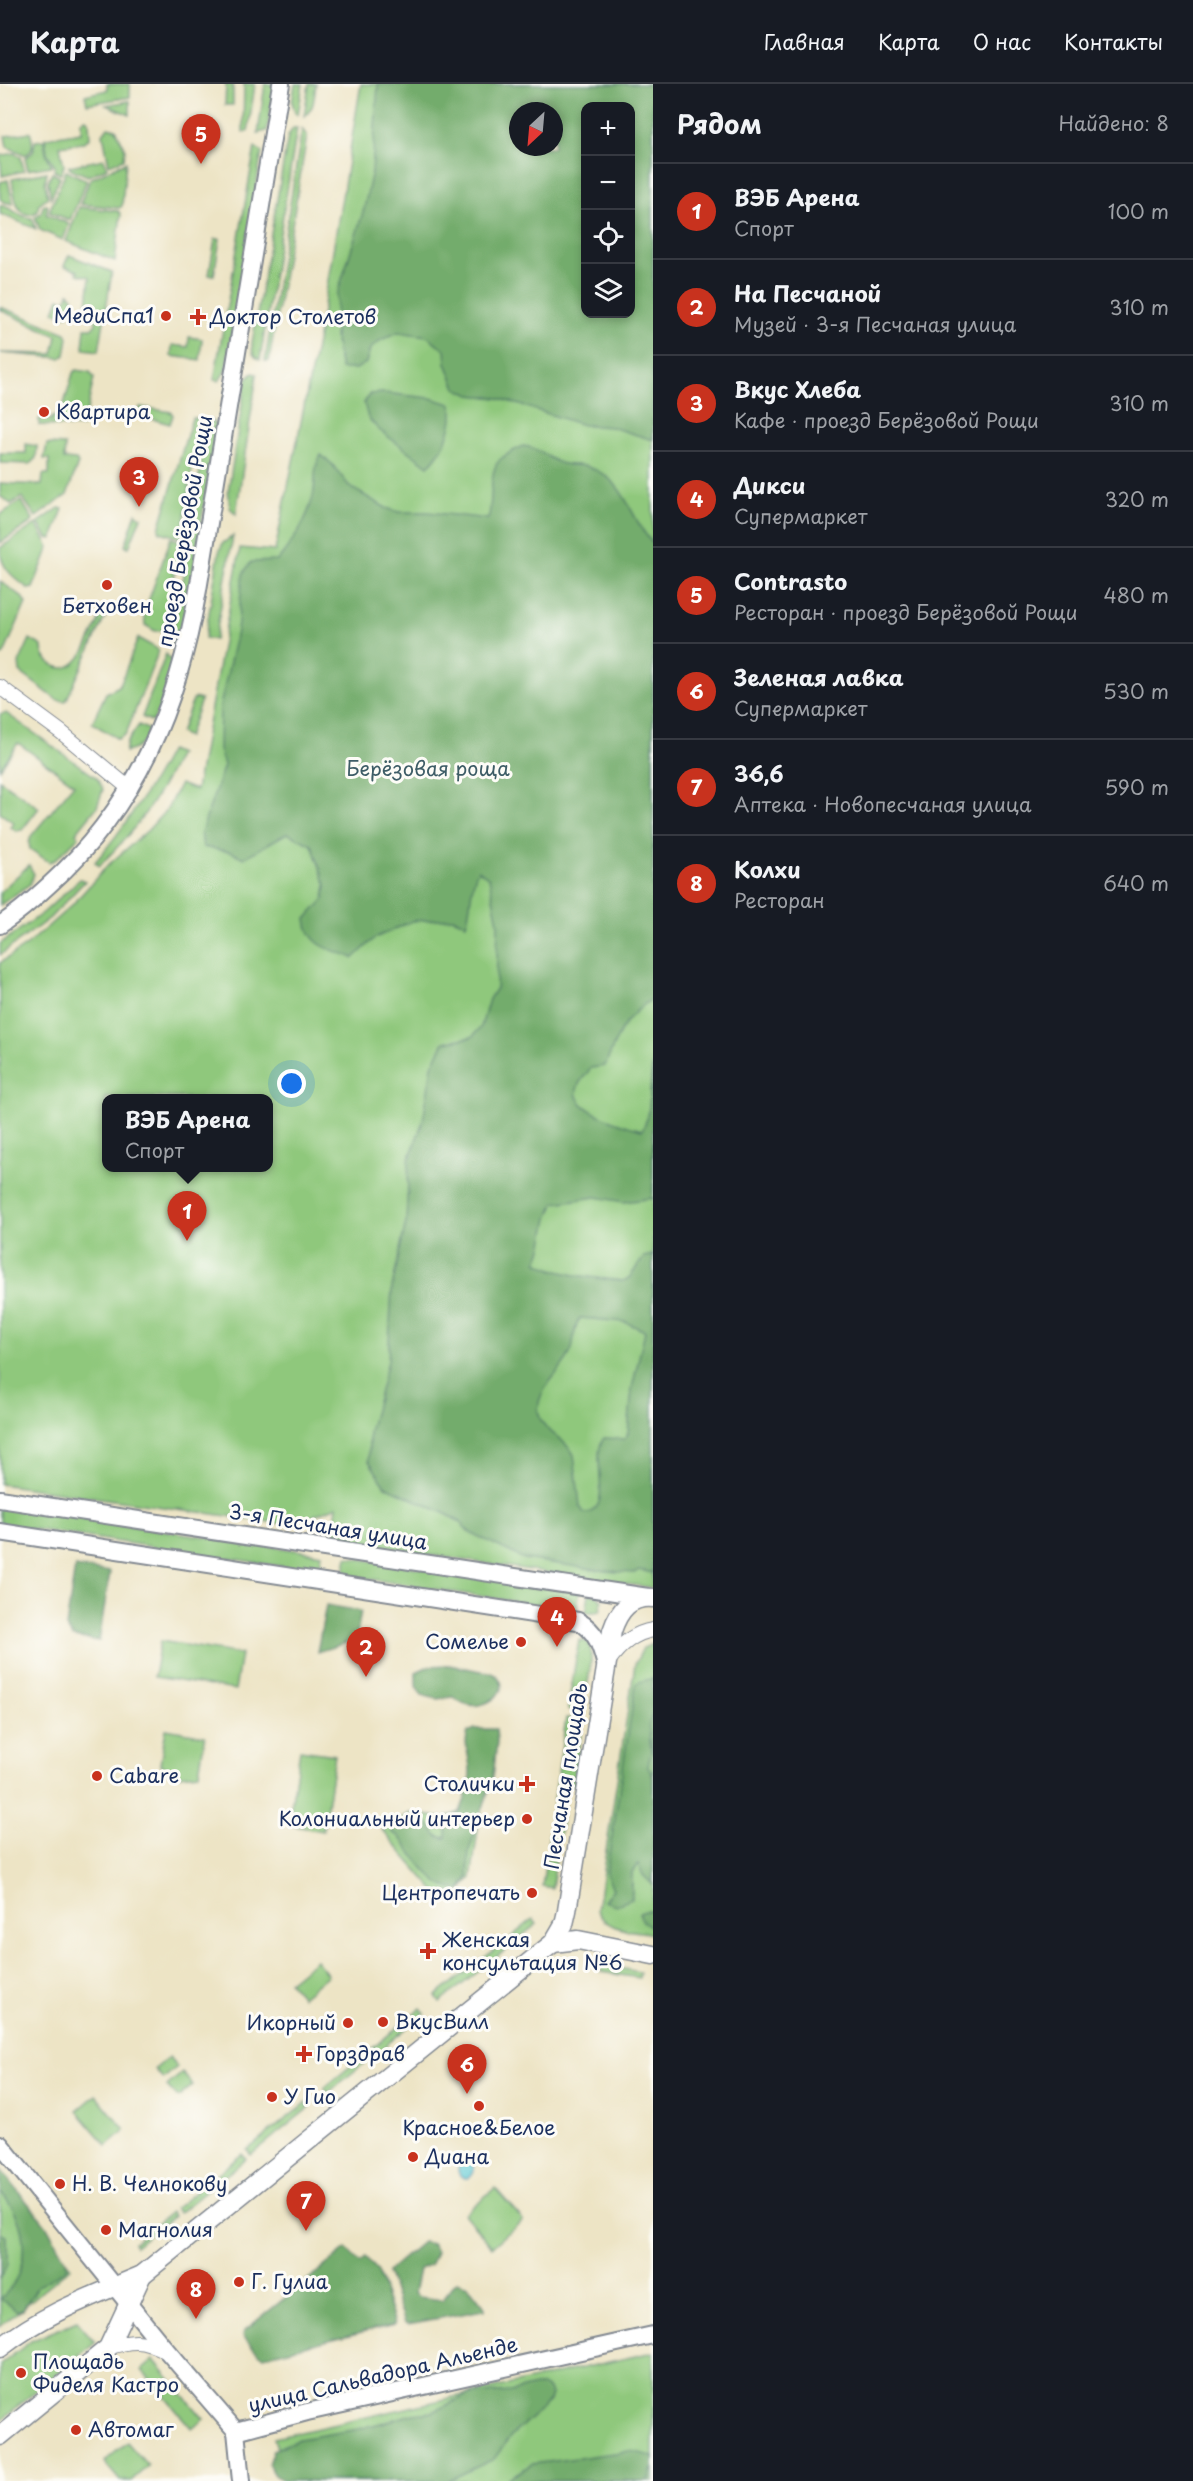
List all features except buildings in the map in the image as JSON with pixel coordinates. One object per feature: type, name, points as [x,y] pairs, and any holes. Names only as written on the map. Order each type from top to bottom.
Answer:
[{"type":"main road","name":"Песчаная площадь","points":[[553,1942],[564,1923],[570,1893],[612,1631],[620,1611],[637,1599],[651,1598]]},
{"type":"main road","name":"Песчаная площадь","points":[[570,1893],[576,1925],[593,1942]]},
{"type":"main road","points":[[0,2348],[27,2327],[62,2308],[142,2275],[553,1942],[569,1940],[593,1942],[653,1954]]},
{"type":"main road","points":[[0,2436],[108,2348],[142,2275]]},
{"type":"street","name":"проезд Берёзовой Рощи","points":[[0,925],[32,901],[78,857],[130,789],[165,716],[178,681],[191,629],[281,84]]},
{"type":"street","points":[[0,687],[61,732],[130,789]]},
{"type":"street","name":"3-я Песчаная улица","points":[[0,1499],[651,1598]]},
{"type":"street","points":[[0,1532],[578,1621],[589,1628],[596,1637],[606,1666]]},
{"type":"street","name":"Песчаная площадь","points":[[606,1666],[617,1650],[631,1637],[640,1632],[653,1630]]},
{"type":"street","name":"улица Сальвадора Альенде","points":[[0,2145],[114,2287],[236,2430],[307,2412],[646,2337]]},
{"type":"street","points":[[646,2337],[653,2324]]},
{"type":"street","points":[[108,2348],[126,2342],[144,2341],[168,2352]]},
{"type":"street","points":[[236,2430],[241,2481]]},
{"type":"green space","points":[[107,84],[130,84],[130,97],[87,104],[85,95],[107,90]]},
{"type":"green space","points":[[226,84],[233,84],[233,105],[225,105]]},
{"type":"green space","points":[[244,84],[255,84],[248,132],[243,132]]},
{"type":"green space","points":[[265,84],[275,84],[267,131],[258,133]]},
{"type":"green space","points":[[295,84],[303,84],[298,115],[295,113],[292,102]]},
{"type":"green space","points":[[309,84],[316,84],[314,98],[310,110],[304,116]]},
{"type":"green space","name":"Берёзовая роща","points":[[361,84],[653,84],[653,1588],[332,1541],[337,1506],[291,1525],[0,1484],[0,963],[27,945],[72,905],[107,866],[148,830],[167,809],[180,784],[196,790],[240,548],[275,551],[321,322]]},
{"type":"green space","points":[[378,84],[653,84],[653,440],[611,427],[583,425],[498,398],[470,395],[456,388],[446,363],[445,350],[427,336],[398,332],[381,340],[370,349],[366,363],[356,369],[341,369],[335,339],[337,295],[364,209],[372,171]]},
{"type":"green space","points":[[130,101],[130,115],[106,105]]},
{"type":"green space","points":[[86,119],[89,122],[90,138],[82,143],[60,146],[64,166],[61,174],[54,171],[55,166],[47,153],[45,138],[81,132],[81,121]]},
{"type":"green space","points":[[108,127],[116,129],[125,149],[124,159],[109,165],[103,134]]},
{"type":"green space","points":[[293,128],[297,128],[260,360],[253,353],[252,343],[288,136]]},
{"type":"green space","points":[[302,129],[307,136],[269,361],[265,361]]},
{"type":"green space","points":[[30,132],[32,147],[26,155],[7,147],[5,136]]},
{"type":"green space","points":[[44,140],[46,153],[52,166],[28,170],[25,158],[33,152],[35,141]]},
{"type":"green space","points":[[255,147],[262,152],[226,370],[219,381],[214,380]]},
{"type":"green space","points":[[14,153],[21,157],[24,171],[2,176],[0,156]]},
{"type":"green space","points":[[104,159],[107,168],[88,176],[69,168],[69,166]]},
{"type":"green space","points":[[126,162],[122,206],[119,208],[80,204],[90,179]]},
{"type":"green space","points":[[66,171],[87,180],[70,220],[49,212]]},
{"type":"green space","points":[[47,172],[45,183],[48,197],[39,204],[37,212],[30,214],[20,210],[12,179]]},
{"type":"green space","points":[[52,173],[60,177],[51,198],[48,182]]},
{"type":"green space","points":[[8,180],[13,204],[0,199],[0,182]]},
{"type":"green space","points":[[0,205],[32,218],[36,229],[0,214]]},
{"type":"green space","points":[[46,205],[48,206],[46,214],[69,224],[63,240],[40,230],[35,217]]},
{"type":"green space","points":[[79,207],[118,211],[121,214],[115,261],[66,241]]},
{"type":"green space","points":[[215,239],[220,239],[214,275],[209,275]]},
{"type":"green space","points":[[69,255],[112,272],[99,351],[83,347],[85,328],[92,328],[96,324],[95,315],[86,313],[90,277],[77,274],[78,271],[64,266]]},
{"type":"green space","points":[[69,293],[73,297],[70,313],[65,316],[54,312],[59,298],[65,301]]},
{"type":"green space","points":[[0,307],[66,333],[68,337],[65,355],[61,358],[0,353],[53,354],[57,336],[0,310]]},
{"type":"green space","points":[[189,337],[202,339],[200,360],[171,356],[172,345],[188,347]]},
{"type":"green space","points":[[76,370],[90,372],[94,378],[84,424],[81,427],[39,425],[39,419],[51,420],[53,416],[60,418],[73,373]]},
{"type":"green space","points":[[253,373],[257,374],[236,514],[230,508],[228,492],[245,386],[247,379]]},
{"type":"green space","points":[[384,393],[430,398],[451,404],[452,420],[447,438],[439,454],[428,466],[379,430],[368,418],[364,403],[370,394]]},
{"type":"green space","points":[[140,407],[171,412],[173,415],[170,424],[138,415]]},
{"type":"green space","points":[[192,418],[199,418],[182,538],[160,532],[159,529]]},
{"type":"green space","points":[[208,419],[217,426],[182,640],[174,644],[170,642],[182,587]]},
{"type":"green space","points":[[26,444],[37,446],[36,458],[30,464],[0,463],[0,453],[26,453]]},
{"type":"green space","points":[[47,444],[65,445],[64,459],[76,460],[78,463],[67,495],[36,517],[22,497],[11,504],[0,496],[0,483],[42,485],[43,474],[49,474],[49,459],[44,459]]},
{"type":"green space","points":[[523,446],[560,463],[585,466],[611,480],[653,544],[653,998],[628,1020],[605,1066],[591,1068],[577,1088],[577,1096],[587,1108],[596,1113],[642,1130],[648,1115],[653,1063],[653,1198],[624,1202],[596,1197],[555,1203],[537,1262],[568,1274],[623,1281],[629,1278],[644,1257],[653,1255],[653,1573],[639,1570],[634,1573],[606,1571],[524,1559],[469,1532],[460,1522],[448,1515],[385,1486],[369,1461],[369,1432],[388,1361],[392,1287],[406,1222],[409,1160],[423,1121],[432,1066],[444,1042],[472,1037],[481,1027],[489,999],[496,988],[498,923],[489,878],[478,870],[473,884],[466,924],[453,918],[412,921],[375,938],[354,958],[322,946],[311,936],[308,928],[306,919],[324,899],[326,885],[312,845],[287,833],[244,858],[231,852],[203,847],[201,833],[224,765],[219,750],[220,706],[237,631],[243,574],[251,562],[277,561],[294,538],[310,505],[321,455],[332,464],[350,487],[386,508],[399,512],[428,512],[488,519],[494,469],[502,458]],"holes":[[[580,1318],[625,1322],[645,1331],[632,1388],[628,1433],[625,1439],[604,1438],[600,1446],[599,1457],[599,1503],[593,1510],[584,1513],[580,1506],[574,1455],[543,1423],[538,1408],[544,1391],[572,1349],[576,1326]]]},
{"type":"green space","points":[[21,501],[33,519],[32,522],[0,543],[0,515]]},
{"type":"green space","points":[[59,508],[63,509],[52,539],[47,538],[38,523]]},
{"type":"green space","points":[[136,513],[141,517],[129,547],[125,546]]},
{"type":"green space","points":[[36,524],[49,547],[33,588],[29,589],[5,567],[0,548]]},
{"type":"green space","points":[[233,536],[215,640],[205,638],[219,552],[223,543]]},
{"type":"green space","points":[[171,538],[181,541],[164,628],[161,631],[155,631],[145,625],[144,613]]},
{"type":"green space","points":[[0,581],[22,597],[26,603],[4,654],[0,656]]},
{"type":"green space","points":[[103,610],[106,615],[66,701],[57,700],[20,672],[19,663],[30,639],[42,646],[44,657],[53,665],[63,668],[71,666],[85,650]]},
{"type":"green space","points":[[138,638],[159,650],[126,734],[118,739],[92,723],[106,693],[119,686]]},
{"type":"green space","points":[[166,654],[174,663],[167,689],[153,722],[142,717]]},
{"type":"green space","points":[[194,698],[201,700],[188,737],[180,733]]},
{"type":"green space","points":[[6,713],[97,778],[103,789],[97,807],[76,833],[79,837],[55,860],[49,862],[30,849],[31,836],[74,784],[18,743],[0,769],[0,714]]},
{"type":"green space","points":[[139,725],[149,730],[145,738],[140,745],[125,752],[127,742]]},
{"type":"green space","points":[[170,750],[179,754],[154,801],[124,840],[99,866],[95,862],[136,808]]},
{"type":"green space","points":[[0,780],[39,808],[22,830],[16,831],[11,827],[14,823],[0,813]]},
{"type":"green space","points":[[29,865],[34,874],[30,884],[0,905],[0,892]]},
{"type":"green space","points":[[80,879],[85,881],[50,918],[0,955],[0,944],[44,912]]},
{"type":"green space","points":[[0,1506],[322,1554],[319,1572],[0,1524]]},
{"type":"green space","points":[[347,1557],[580,1592],[576,1611],[344,1575]]},
{"type":"green space","points":[[75,1567],[110,1572],[99,1641],[73,1637],[66,1627]]},
{"type":"green space","points":[[589,1593],[598,1596],[602,1601],[600,1611],[586,1613]]},
{"type":"green space","points":[[326,1605],[361,1611],[356,1640],[317,1652]]},
{"type":"green space","points":[[579,1640],[589,1642],[591,1666],[587,1689],[570,1695]]},
{"type":"green space","points":[[160,1641],[241,1654],[235,1690],[154,1677]]},
{"type":"green space","points":[[653,1644],[653,1934],[614,1926],[601,1917],[597,1910],[635,1664],[643,1648]]},
{"type":"green space","points":[[449,1665],[492,1673],[499,1678],[502,1684],[500,1691],[490,1701],[474,1705],[453,1697],[437,1699],[422,1695],[416,1686],[416,1672],[429,1666]]},
{"type":"green space","points":[[653,1678],[653,1712],[649,1725],[651,1750],[648,1767],[653,1776],[653,1885],[643,1875],[638,1864],[632,1872],[632,1899],[616,1905],[604,1901],[613,1889],[606,1874],[636,1683]]},
{"type":"green space","points":[[586,1699],[584,1713],[568,1710],[568,1707]]},
{"type":"green space","points":[[566,1718],[583,1720],[574,1785],[567,1785],[558,1844],[548,1843]]},
{"type":"green space","points":[[166,1729],[205,1736],[199,1773],[179,1775],[160,1764]]},
{"type":"green space","points":[[475,1729],[496,1729],[497,1742],[493,1777],[469,1851],[468,1878],[461,1889],[452,1889],[434,1879],[399,1836],[392,1832],[402,1822],[416,1814],[426,1820],[437,1835],[446,1838],[447,1817],[460,1812],[467,1792],[470,1770],[466,1746],[467,1737],[468,1732]]},
{"type":"green space","points":[[300,1750],[335,1755],[323,1831],[288,1825]]},
{"type":"green space","points":[[410,1813],[479,1823],[471,1878],[459,1893],[436,1892],[382,1830]]},
{"type":"green space","points":[[546,1859],[556,1860],[552,1888],[542,1886]]},
{"type":"green space","points":[[653,1910],[653,1929],[643,1922],[639,1913]]},
{"type":"green space","points":[[533,1919],[537,1924],[515,1941],[511,1937]]},
{"type":"green space","points":[[504,1942],[508,1948],[440,2002],[436,1996]]},
{"type":"green space","points":[[316,1960],[328,1975],[302,1997],[289,1982]]},
{"type":"green space","points":[[602,1965],[640,1972],[639,1978],[601,1972]]},
{"type":"green space","points":[[421,2008],[425,2013],[328,2093],[324,2088]]},
{"type":"green space","points":[[169,2057],[177,2067],[163,2079],[155,2069]]},
{"type":"green space","points":[[182,2073],[193,2085],[178,2098],[167,2086]]},
{"type":"green space","points":[[96,2095],[125,2130],[107,2146],[77,2111]]},
{"type":"green space","points":[[306,2103],[310,2107],[251,2155],[247,2150]]},
{"type":"green space","points":[[242,2154],[246,2159],[179,2213],[175,2208]]},
{"type":"green space","points":[[0,2169],[46,2225],[67,2267],[38,2286],[23,2309],[17,2311],[0,2299],[11,2288],[18,2275],[23,2246],[17,2217],[0,2192]]},
{"type":"green space","points":[[0,2179],[71,2267],[0,2327]]},
{"type":"green space","points":[[495,2188],[523,2220],[492,2247],[464,2214]]},
{"type":"green space","points":[[171,2212],[174,2216],[135,2246],[133,2243]]},
{"type":"green space","points":[[0,2234],[7,2236],[7,2264],[0,2280]]},
{"type":"green space","points":[[422,2242],[432,2244],[436,2252],[430,2265],[419,2269],[414,2293],[419,2297],[443,2300],[452,2285],[457,2282],[468,2286],[484,2306],[484,2310],[405,2323],[387,2272]]},
{"type":"green space","points":[[346,2249],[360,2263],[365,2258],[378,2272],[395,2324],[264,2356],[258,2353],[243,2336],[244,2331]]},
{"type":"green space","points":[[77,2321],[95,2342],[0,2421],[0,2365],[31,2341]]},
{"type":"green space","points":[[653,2352],[653,2481],[315,2481],[285,2476],[274,2438]]},
{"type":"green space","points":[[154,2360],[204,2419],[192,2429],[142,2370]]},
{"type":"green space","points":[[535,2386],[549,2389],[551,2395],[549,2401],[511,2436],[494,2459],[447,2481],[284,2481],[275,2475],[268,2464],[273,2450],[299,2439],[359,2429],[413,2414],[433,2412],[467,2395],[511,2392]]},
{"type":"green space","points":[[127,2442],[148,2466],[131,2481],[120,2481],[104,2462]]},
{"type":"green space","points":[[630,2451],[653,2456],[653,2466],[648,2481],[504,2481],[532,2464]]},
{"type":"water","points":[[463,2162],[469,2162],[474,2170],[472,2176],[463,2178],[458,2173],[458,2167]]},
{"type":"place","name":"Contrasto","points":[[201,164]]},
{"type":"place","name":"МедиСпа1","points":[[166,316]]},
{"type":"place","name":"Доктор Столетов","points":[[198,317]]},
{"type":"place","name":"Квартира","points":[[44,412]]},
{"type":"place","name":"Вкус Хлеба","points":[[139,507]]},
{"type":"place","name":"Бетховен","points":[[107,585]]},
{"type":"place","name":"ВЭБ Арена","points":[[187,1241]]},
{"type":"place","name":"Сомелье","points":[[521,1642]]},
{"type":"place","name":"Дикси","points":[[557,1647]]},
{"type":"place","name":"На Песчаной","points":[[366,1677]]},
{"type":"place","name":"Cabare","points":[[97,1776]]},
{"type":"place","name":"Столички","points":[[527,1784]]},
{"type":"place","name":"Колониальный интерьер","points":[[527,1819]]},
{"type":"place","name":"Центропечать","points":[[532,1893]]},
{"type":"place","name":"Женская консультация №6","points":[[428,1951]]},
{"type":"place","name":"ВкусВилл","points":[[383,2022]]},
{"type":"place","name":"Икорный","points":[[348,2023]]},
{"type":"place","name":"Горздрав","points":[[304,2054]]},
{"type":"place","name":"Зеленая лавка","points":[[467,2094]]},
{"type":"place","name":"У Гио","points":[[272,2097]]},
{"type":"place","name":"Красное&Белое","points":[[479,2106]]},
{"type":"place","name":"Диана","points":[[413,2157]]},
{"type":"place","name":"Н. В. Челнокову","points":[[60,2184]]},
{"type":"place","name":"Магнолия","points":[[106,2230]]},
{"type":"place","name":"36,6","points":[[306,2231]]},
{"type":"place","name":"Г. Гулиа","points":[[239,2282]]},
{"type":"place","name":"Колхи","points":[[196,2319]]},
{"type":"place","name":"Площадь Фиделя Кастро","points":[[21,2373]]},
{"type":"place","name":"Автомаг","points":[[76,2430]]}]
